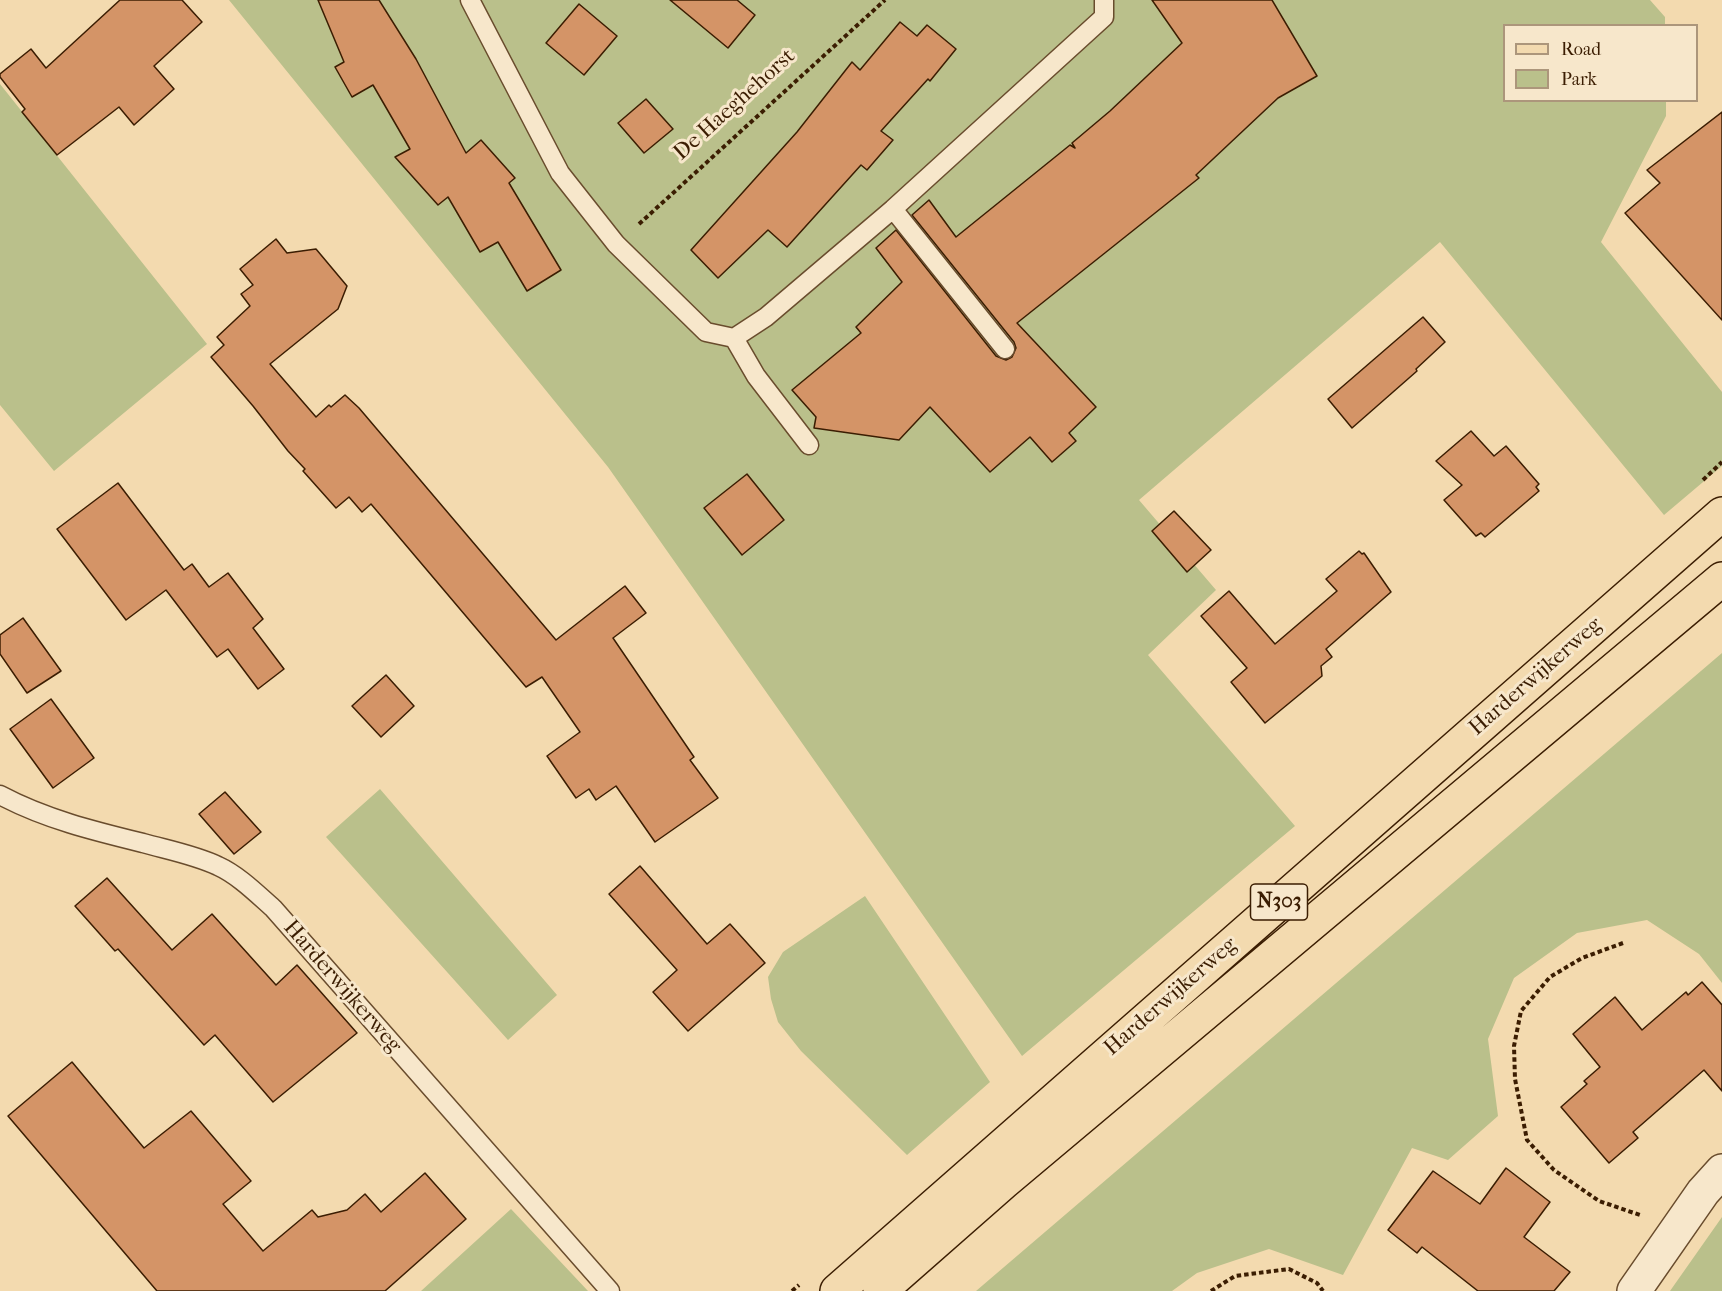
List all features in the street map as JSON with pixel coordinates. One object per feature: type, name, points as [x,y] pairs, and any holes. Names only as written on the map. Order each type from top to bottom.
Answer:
[{"type":"main road","name":"Harderwijkerweg","points":[[837,1291],[1722,514]]},
{"type":"main road","name":"Harderwijkerweg","points":[[880,1291],[1004,1182],[1722,579]]},
{"type":"street","points":[[1634,1291],[1703,1192],[1722,1171]]},
{"type":"lane","points":[[470,0],[560,173],[616,244],[706,332],[734,338],[766,317],[893,209],[1104,17],[1104,0]]},
{"type":"lane","points":[[893,209],[1005,349]]},
{"type":"lane","points":[[734,338],[756,376],[809,445]]},
{"type":"lane","name":"Harderwijkerweg","points":[[0,795],[22,807],[76,826],[177,852],[219,866],[247,886],[281,917],[610,1291]]},
{"type":"path","name":"De Haeghehorst","points":[[616,244],[885,0]]},
{"type":"path","points":[[1623,943],[1582,958],[1551,976],[1521,1011],[1514,1046],[1515,1068],[1525,1130],[1527,1140],[1554,1170],[1599,1201],[1679,1226]]},
{"type":"path","points":[[1211,1291],[1236,1276],[1289,1269],[1317,1283],[1323,1291]]},
{"type":"green space","points":[[229,0],[1650,0],[1665,17],[1665,24],[1503,24],[1503,102],[1666,102],[1666,116],[1601,242],[1722,392],[1722,466],[1664,515],[1440,242],[1139,500],[1216,590],[1148,655],[1295,826],[1022,1056],[608,467]]},
{"type":"green space","points":[[0,84],[207,344],[54,471],[0,405]]},
{"type":"green space","points":[[1722,653],[1722,983],[1699,954],[1647,920],[1577,933],[1514,978],[1488,1039],[1498,1116],[1448,1160],[1412,1148],[1343,1275],[1269,1249],[1197,1273],[1172,1291],[976,1291]]},
{"type":"green space","points":[[380,789],[557,995],[508,1040],[326,837]]},
{"type":"green space","points":[[865,896],[990,1082],[907,1155],[801,1051],[778,1022],[771,999],[768,977],[783,952]]},
{"type":"green space","points":[[511,1209],[588,1291],[421,1291]]},
{"type":"green space","points":[[1722,1217],[1722,1291],[1670,1291]]},
{"type":"building","points":[[120,0],[182,0],[202,22],[154,66],[174,89],[134,125],[119,107],[57,155],[22,112],[25,109],[0,74],[31,49],[46,68]]},
{"type":"building","points":[[318,0],[379,0],[416,59],[466,153],[481,140],[515,178],[509,183],[561,270],[527,291],[498,242],[480,252],[448,197],[438,205],[395,157],[410,149],[373,85],[352,97],[335,67],[344,62]]},
{"type":"building","points":[[670,0],[737,0],[755,15],[728,48]]},
{"type":"building","points":[[1152,0],[1272,0],[1317,76],[1278,98],[1196,175],[1199,178],[1017,323],[1096,407],[1069,433],[1076,441],[1052,462],[1030,437],[990,472],[930,407],[899,440],[814,428],[816,417],[792,390],[861,333],[856,327],[902,282],[876,248],[896,230],[996,356],[1006,360],[1012,357],[1016,348],[1014,342],[912,215],[929,200],[956,237],[1070,145],[1075,148],[1072,143],[1110,111],[1182,43]]},
{"type":"building","points":[[579,4],[617,36],[584,75],[546,43]]},
{"type":"building","points":[[900,22],[917,36],[927,25],[956,49],[930,81],[928,79],[881,131],[893,140],[867,170],[861,165],[787,247],[768,230],[718,278],[691,250],[797,132],[852,62],[860,70]]},
{"type":"building","points":[[646,99],[673,129],[644,153],[618,123]]},
{"type":"building","points":[[1722,112],[1722,320],[1625,213],[1660,183],[1647,170]]},
{"type":"building","points":[[276,239],[287,253],[316,249],[347,286],[338,309],[270,364],[316,417],[345,395],[359,408],[556,640],[625,586],[646,613],[613,638],[694,757],[690,760],[718,798],[655,842],[616,786],[596,800],[589,789],[576,798],[547,756],[580,732],[542,677],[526,687],[371,504],[362,512],[349,497],[336,508],[303,471],[305,469],[211,357],[224,345],[217,337],[250,306],[241,294],[253,285],[240,269]]},
{"type":"building","points":[[1423,317],[1445,342],[1416,369],[1417,371],[1352,428],[1328,399]]},
{"type":"building","points":[[1471,431],[1494,456],[1506,446],[1539,484],[1536,487],[1539,491],[1485,537],[1481,533],[1476,536],[1444,500],[1462,485],[1436,461]]},
{"type":"building","points":[[747,474],[784,520],[742,555],[704,508]]},
{"type":"building","points":[[118,483],[184,570],[192,564],[209,587],[228,573],[263,619],[253,628],[284,669],[258,689],[228,649],[217,657],[166,590],[126,620],[57,529]]},
{"type":"building","points":[[1174,511],[1211,550],[1187,572],[1152,531]]},
{"type":"building","points":[[1359,551],[1364,553],[1391,592],[1326,649],[1332,657],[1321,666],[1322,676],[1265,723],[1231,682],[1247,668],[1201,616],[1229,591],[1275,644],[1337,591],[1326,579]]},
{"type":"building","points":[[23,618],[61,671],[27,693],[0,654],[0,635]]},
{"type":"building","points":[[386,675],[414,706],[381,737],[352,706]]},
{"type":"building","points":[[51,699],[94,758],[53,788],[10,729]]},
{"type":"building","points":[[225,792],[261,832],[234,854],[199,814]]},
{"type":"building","points":[[640,866],[707,944],[730,924],[765,963],[688,1031],[653,992],[677,970],[609,894]]},
{"type":"building","points":[[107,878],[172,950],[212,914],[276,985],[297,965],[357,1033],[273,1102],[215,1035],[204,1045],[118,949],[115,951],[75,906]]},
{"type":"building","points":[[1702,982],[1722,1005],[1722,1091],[1704,1070],[1633,1132],[1638,1138],[1609,1163],[1561,1107],[1587,1084],[1584,1081],[1600,1067],[1573,1034],[1615,997],[1642,1030],[1686,992],[1688,995]]},
{"type":"building","points":[[72,1062],[144,1148],[191,1111],[251,1181],[223,1204],[263,1251],[312,1210],[318,1217],[347,1210],[365,1194],[381,1212],[425,1173],[466,1219],[385,1291],[157,1291],[8,1116]]},
{"type":"building","points":[[1506,1168],[1550,1202],[1524,1237],[1570,1272],[1554,1291],[1478,1291],[1422,1247],[1417,1253],[1388,1230],[1433,1171],[1480,1204]]}]
